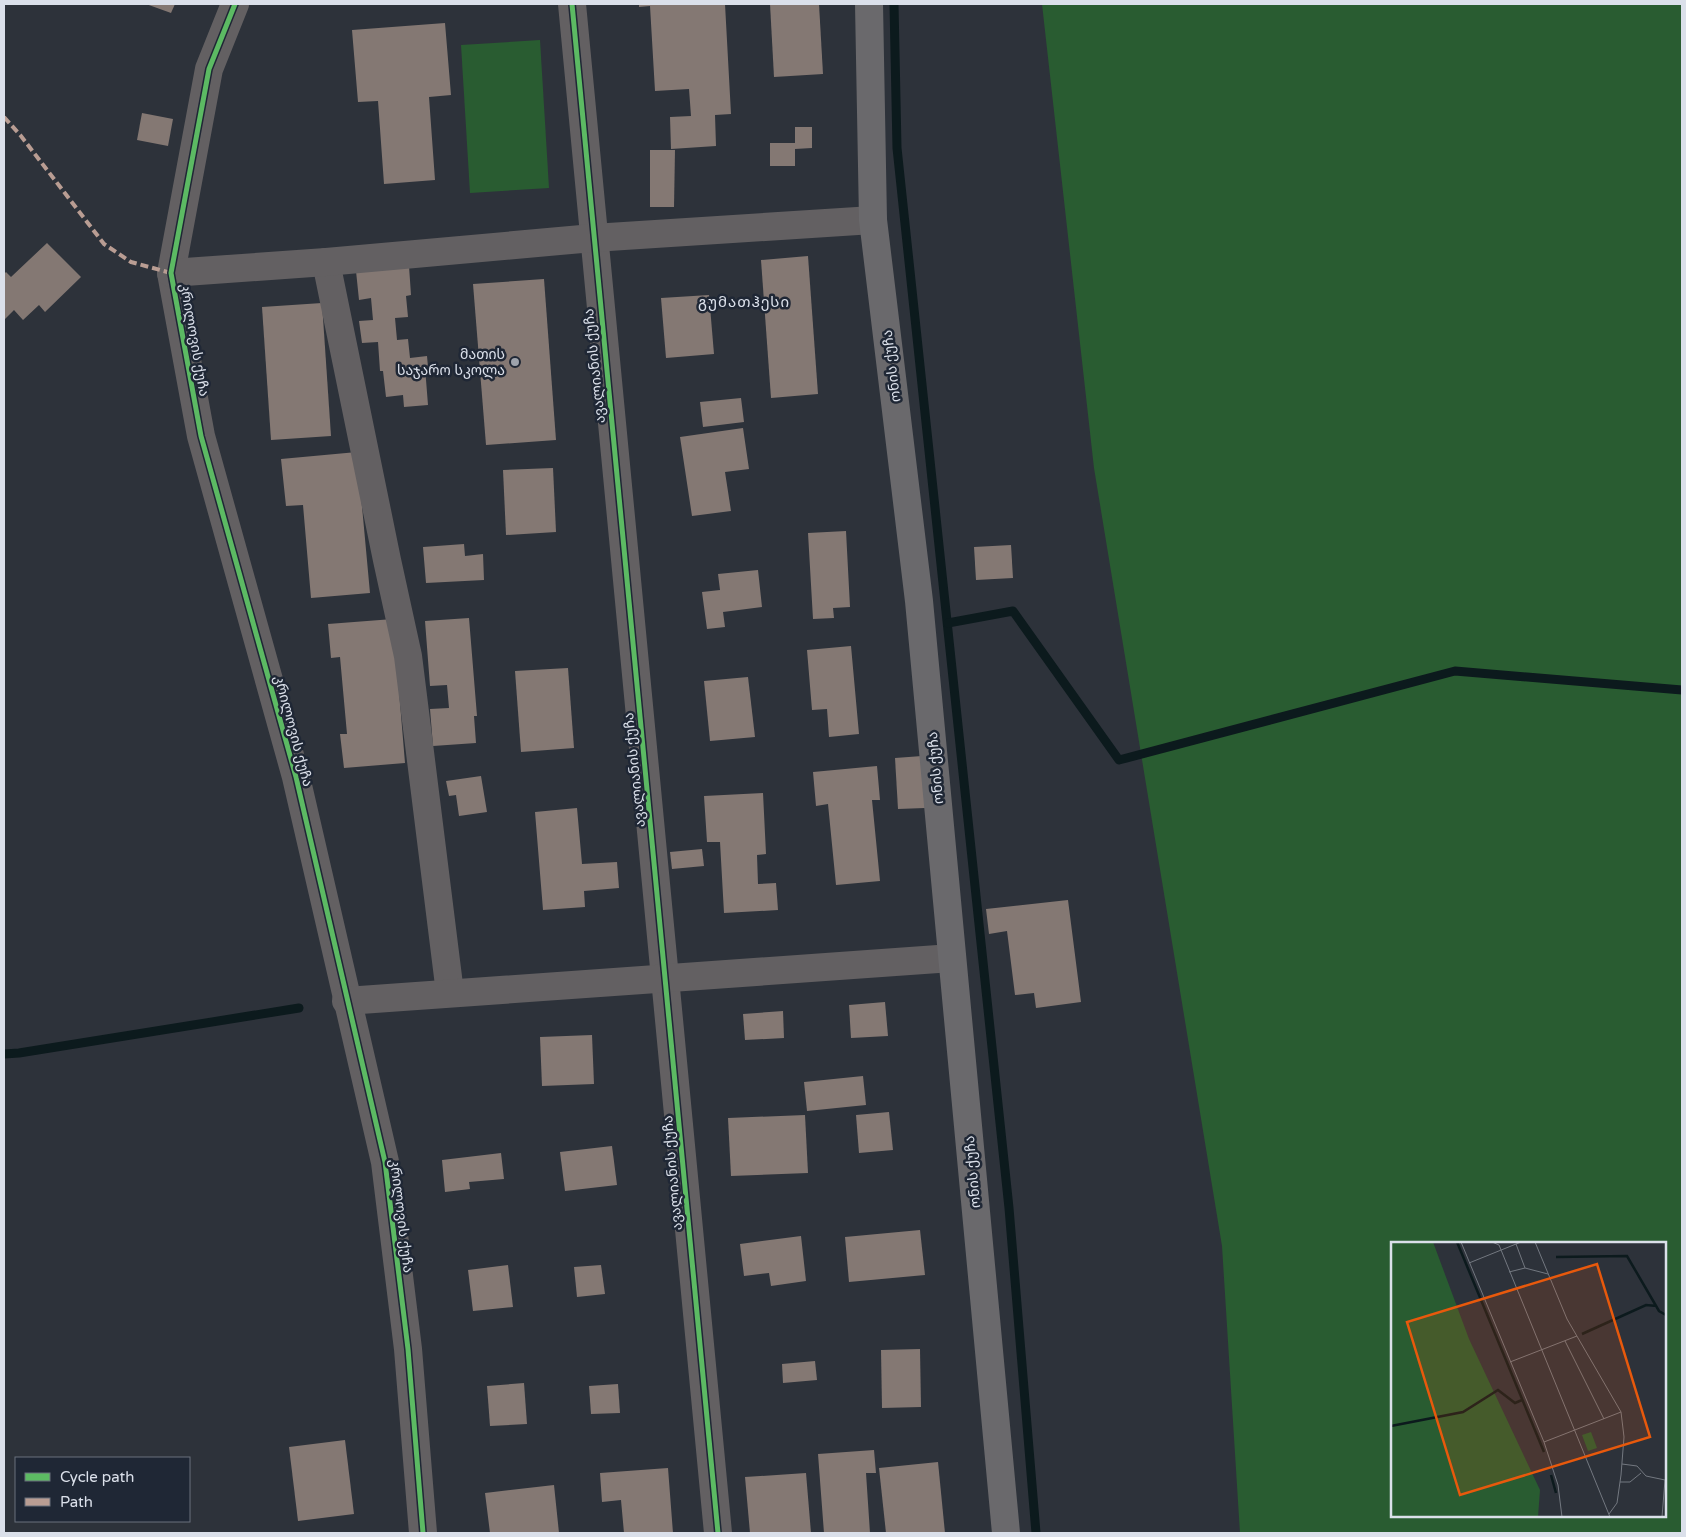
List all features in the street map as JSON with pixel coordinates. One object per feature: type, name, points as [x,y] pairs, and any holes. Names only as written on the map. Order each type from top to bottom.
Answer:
[{"type":"main road","name":"ონის ქუჩა","points":[[869,4],[873,220],[919,601],[1006,1533]]},
{"type":"street","name":"კრილოვის ქუჩა","points":[[234,4],[209,69],[172,273],[201,436],[296,777],[346,1001],[385,1162],[408,1349],[423,1533]]},
{"type":"street","name":"ავალიანის ქუჩა","points":[[572,4],[718,1533]]},
{"type":"street","points":[[172,273],[326,262],[593,238],[873,220]]},
{"type":"street","points":[[326,262],[408,656],[450,993]]},
{"type":"street","points":[[346,1001],[952,958]]},
{"type":"green space","points":[[1042,4],[1682,4],[1682,1533],[1240,1533],[1222,1246],[1094,468]]},
{"type":"green space","points":[[540,40],[549,188],[470,193],[461,45]]},
{"type":"building","points":[[146,4],[175,4],[171,13]]},
{"type":"building","points":[[639,4],[725,4],[731,114],[715,115],[716,146],[671,149],[670,117],[691,116],[689,89],[655,91],[650,6],[639,7]]},
{"type":"building","points":[[770,4],[819,4],[823,74],[774,77]]},
{"type":"building","points":[[445,23],[451,95],[429,97],[435,180],[384,184],[378,101],[358,102],[352,30]]},
{"type":"building","points":[[142,113],[173,119],[168,146],[137,140]]},
{"type":"building","points":[[795,127],[812,127],[812,148],[795,149],[795,166],[770,166],[770,143],[795,143]]},
{"type":"building","points":[[650,150],[675,150],[674,207],[650,207]]},
{"type":"building","points":[[47,243],[81,277],[45,312],[39,305],[23,320],[14,310],[4,320],[4,274],[6,272],[11,277]]},
{"type":"building","points":[[808,256],[818,394],[771,398],[761,260]]},
{"type":"building","points":[[409,266],[411,295],[406,296],[408,317],[395,318],[397,340],[408,339],[410,358],[427,356],[428,367],[425,367],[428,405],[404,407],[403,395],[386,397],[383,371],[380,371],[378,342],[362,343],[359,321],[373,320],[371,298],[359,300],[356,271]]},
{"type":"building","name":"მათის საჯარო სკოლა","points":[[544,279],[556,440],[486,445],[473,284]]},
{"type":"building","points":[[709,295],[714,354],[666,358],[661,298]]},
{"type":"building","points":[[322,303],[331,436],[271,440],[262,307]]},
{"type":"building","points":[[741,398],[744,422],[703,427],[700,402]]},
{"type":"building","points":[[743,428],[749,469],[725,472],[731,511],[692,516],[680,437]]},
{"type":"building","points":[[357,452],[370,593],[311,598],[303,505],[286,506],[281,459]]},
{"type":"building","points":[[553,468],[556,532],[506,535],[503,470]]},
{"type":"building","points":[[846,531],[850,607],[833,608],[834,618],[813,619],[808,533]]},
{"type":"building","points":[[464,544],[465,556],[483,554],[484,580],[426,583],[423,547]]},
{"type":"building","points":[[1011,545],[1013,578],[976,580],[974,547]]},
{"type":"building","points":[[758,570],[762,607],[723,612],[725,627],[707,629],[702,592],[720,590],[718,574]]},
{"type":"building","points":[[469,618],[477,716],[474,716],[476,743],[433,746],[430,709],[449,708],[447,685],[430,686],[425,621]]},
{"type":"building","points":[[393,619],[405,763],[344,768],[340,734],[347,734],[340,657],[331,658],[328,624]]},
{"type":"building","points":[[851,646],[859,734],[829,737],[827,709],[812,710],[807,650]]},
{"type":"building","points":[[568,668],[574,748],[521,752],[515,671]]},
{"type":"building","points":[[748,677],[755,737],[710,741],[704,681]]},
{"type":"building","points":[[922,756],[925,808],[898,809],[895,758]]},
{"type":"building","points":[[877,766],[880,800],[872,800],[880,881],[836,885],[828,804],[816,806],[813,772]]},
{"type":"building","points":[[481,776],[487,812],[459,816],[456,795],[449,796],[446,781]]},
{"type":"building","points":[[763,793],[766,854],[757,855],[758,884],[776,883],[778,910],[724,913],[720,842],[707,842],[704,796]]},
{"type":"building","points":[[577,808],[582,864],[617,862],[619,888],[584,891],[585,907],[543,910],[535,812]]},
{"type":"building","points":[[702,849],[704,866],[672,869],[670,852]]},
{"type":"building","points":[[1068,900],[1081,1002],[1036,1008],[1034,993],[1015,995],[1007,931],[989,934],[986,909]]},
{"type":"building","points":[[885,1002],[888,1036],[851,1038],[849,1005]]},
{"type":"building","points":[[783,1011],[784,1038],[745,1040],[743,1014]]},
{"type":"building","points":[[592,1035],[594,1084],[542,1086],[540,1037]]},
{"type":"building","points":[[863,1076],[866,1105],[807,1111],[804,1082]]},
{"type":"building","points":[[889,1112],[893,1150],[859,1153],[856,1115]]},
{"type":"building","points":[[805,1115],[808,1173],[731,1176],[728,1118]]},
{"type":"building","points":[[612,1146],[617,1185],[565,1191],[560,1152]]},
{"type":"building","points":[[501,1153],[504,1179],[469,1182],[470,1189],[445,1192],[442,1160]]},
{"type":"building","points":[[920,1230],[925,1275],[849,1282],[845,1237]]},
{"type":"building","points":[[801,1236],[806,1281],[771,1286],[769,1273],[744,1276],[740,1244]]},
{"type":"building","points":[[508,1265],[513,1307],[473,1311],[468,1270]]},
{"type":"building","points":[[601,1265],[605,1294],[577,1297],[574,1267]]},
{"type":"building","points":[[920,1349],[921,1407],[882,1408],[881,1350]]},
{"type":"building","points":[[815,1361],[817,1380],[783,1383],[782,1364]]},
{"type":"building","points":[[524,1383],[527,1424],[490,1426],[487,1386]]},
{"type":"building","points":[[618,1384],[620,1413],[591,1414],[589,1386]]},
{"type":"building","points":[[345,1440],[354,1514],[298,1521],[289,1447]]},
{"type":"building","points":[[874,1450],[876,1473],[866,1473],[870,1533],[824,1533],[818,1454]]},
{"type":"building","points":[[938,1462],[945,1533],[886,1533],[879,1468]]},
{"type":"building","points":[[668,1468],[673,1533],[624,1533],[621,1500],[602,1502],[600,1473]]},
{"type":"building","points":[[806,1473],[811,1533],[750,1533],[745,1477]]},
{"type":"building","points":[[554,1485],[559,1533],[490,1533],[485,1493]]},
{"type":"waterway","points":[[894,4],[897,148],[1009,1208],[1036,1533]]},
{"type":"waterway","points":[[948,623],[1013,611],[1119,760],[1455,671],[1682,690]]},
{"type":"waterway","points":[[4,1054],[299,1008]]},
{"type":"marked path","points":[[4,117],[21,136],[104,244],[131,262],[171,273]]},
{"type":"cycle path","points":[[235,4],[209,69],[171,273],[201,436],[296,777],[385,1162],[408,1349],[423,1533]]},
{"type":"cycle path","points":[[572,4],[718,1533]]},
{"type":"place","name":"მათის საჯარო სკოლა","points":[[515,362]]},
{"type":"district","name":"გუმათჰესი","points":[[744,302]]}]
